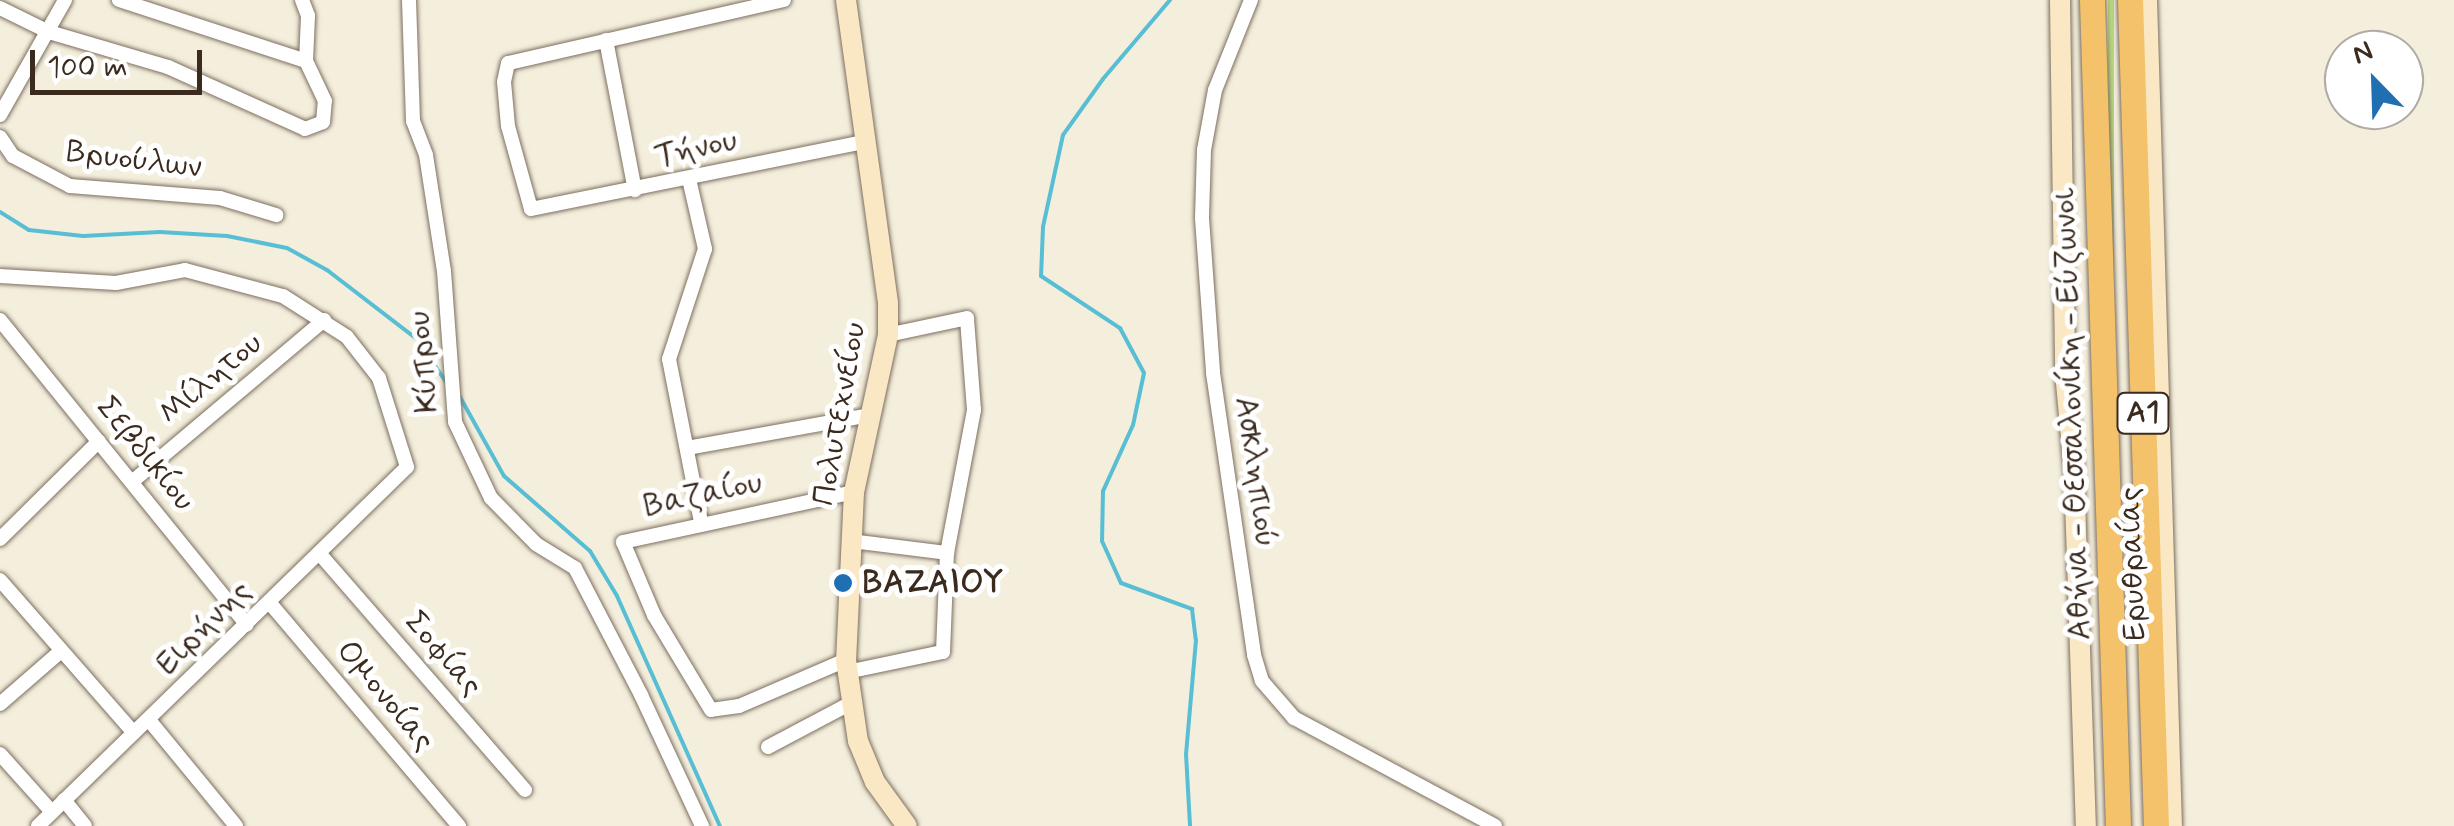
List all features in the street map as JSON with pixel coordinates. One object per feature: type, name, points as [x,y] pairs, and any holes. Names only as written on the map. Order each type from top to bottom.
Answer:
[{"type":"highway","name":"Αθήνα - Θεσσαλονίκη - Εύζωνοι","points":[[2092,0],[2118,826]]},
{"type":"highway","name":"Α1","points":[[2130,0],[2156,826]]},
{"type":"main road","name":"Πολυτεχνείου","points":[[846,0],[888,335],[854,492],[846,666],[858,742],[875,782],[907,826]]},
{"type":"main road","points":[[2060,0],[2065,372],[2074,468],[2086,826]]},
{"type":"main road","name":"Ερυθραίας","points":[[2147,0],[2172,826]]},
{"type":"street","points":[[0,115],[65,0]]},
{"type":"street","points":[[119,0],[306,62]]},
{"type":"street","points":[[0,8],[48,32],[168,67],[305,129],[316,127],[325,114],[324,100],[306,62],[308,16],[302,0]]},
{"type":"street","name":"Κύπρου","points":[[409,0],[414,121],[426,155],[440,240],[455,422],[491,498],[536,544],[575,568],[702,826]]},
{"type":"street","points":[[635,190],[606,40],[784,0]]},
{"type":"street","name":"Ασκληπιού","points":[[1251,0],[1215,90],[1204,150],[1202,218],[1214,373],[1254,655],[1262,681],[1294,718],[1495,826]]},
{"type":"street","name":"Τήνου","points":[[606,40],[513,59],[504,68],[508,126],[531,209],[866,141]]},
{"type":"street","name":"Βρυούλων","points":[[0,137],[13,156],[70,186],[220,198],[276,215]]},
{"type":"street","points":[[689,179],[705,249],[669,360],[701,522]]},
{"type":"street","points":[[0,276],[116,283],[185,270],[283,296],[324,320]]},
{"type":"street","points":[[846,666],[943,652],[948,553],[974,410],[967,318],[888,335]]},
{"type":"street","name":"Σεβδικίου","points":[[0,320],[247,624]]},
{"type":"street","name":"Ειρήνης","points":[[38,826],[408,467],[379,378],[346,337],[324,320]]},
{"type":"street","name":"Μίλητου","points":[[132,481],[324,320]]},
{"type":"street","points":[[686,448],[871,415]]},
{"type":"street","points":[[0,539],[98,442]]},
{"type":"street","name":"Βαζαίου","points":[[846,666],[739,706],[711,710],[654,615],[623,542],[701,522],[854,492]]},
{"type":"street","points":[[851,541],[948,553]]},
{"type":"street","name":"Σοφίας","points":[[319,553],[526,790]]},
{"type":"street","points":[[0,580],[134,733]]},
{"type":"street","name":"Ομονοίας","points":[[269,602],[459,826]]},
{"type":"street","points":[[0,704],[61,651]]},
{"type":"street","points":[[768,747],[851,703]]},
{"type":"street","points":[[149,720],[236,826]]},
{"type":"street","points":[[0,754],[52,812]]},
{"type":"street","points":[[64,800],[85,826]]},
{"type":"green space","points":[[2108,0],[2114,0],[2114,826],[2108,826]]},
{"type":"waterway","points":[[1170,0],[1103,79],[1063,135],[1043,227],[1041,276],[1120,328],[1144,373],[1133,425],[1103,491],[1102,541],[1121,583],[1192,609],[1196,640],[1186,754],[1190,826]]},
{"type":"waterway","points":[[0,212],[29,230],[83,236],[160,232],[227,236],[287,248],[327,270],[417,339],[446,382]]},
{"type":"waterway","points":[[460,397],[504,476],[590,551],[617,596],[720,826]]},
{"type":"place","name":"ΒΑΖΑΙΟΥ","points":[[843,583]]}]
